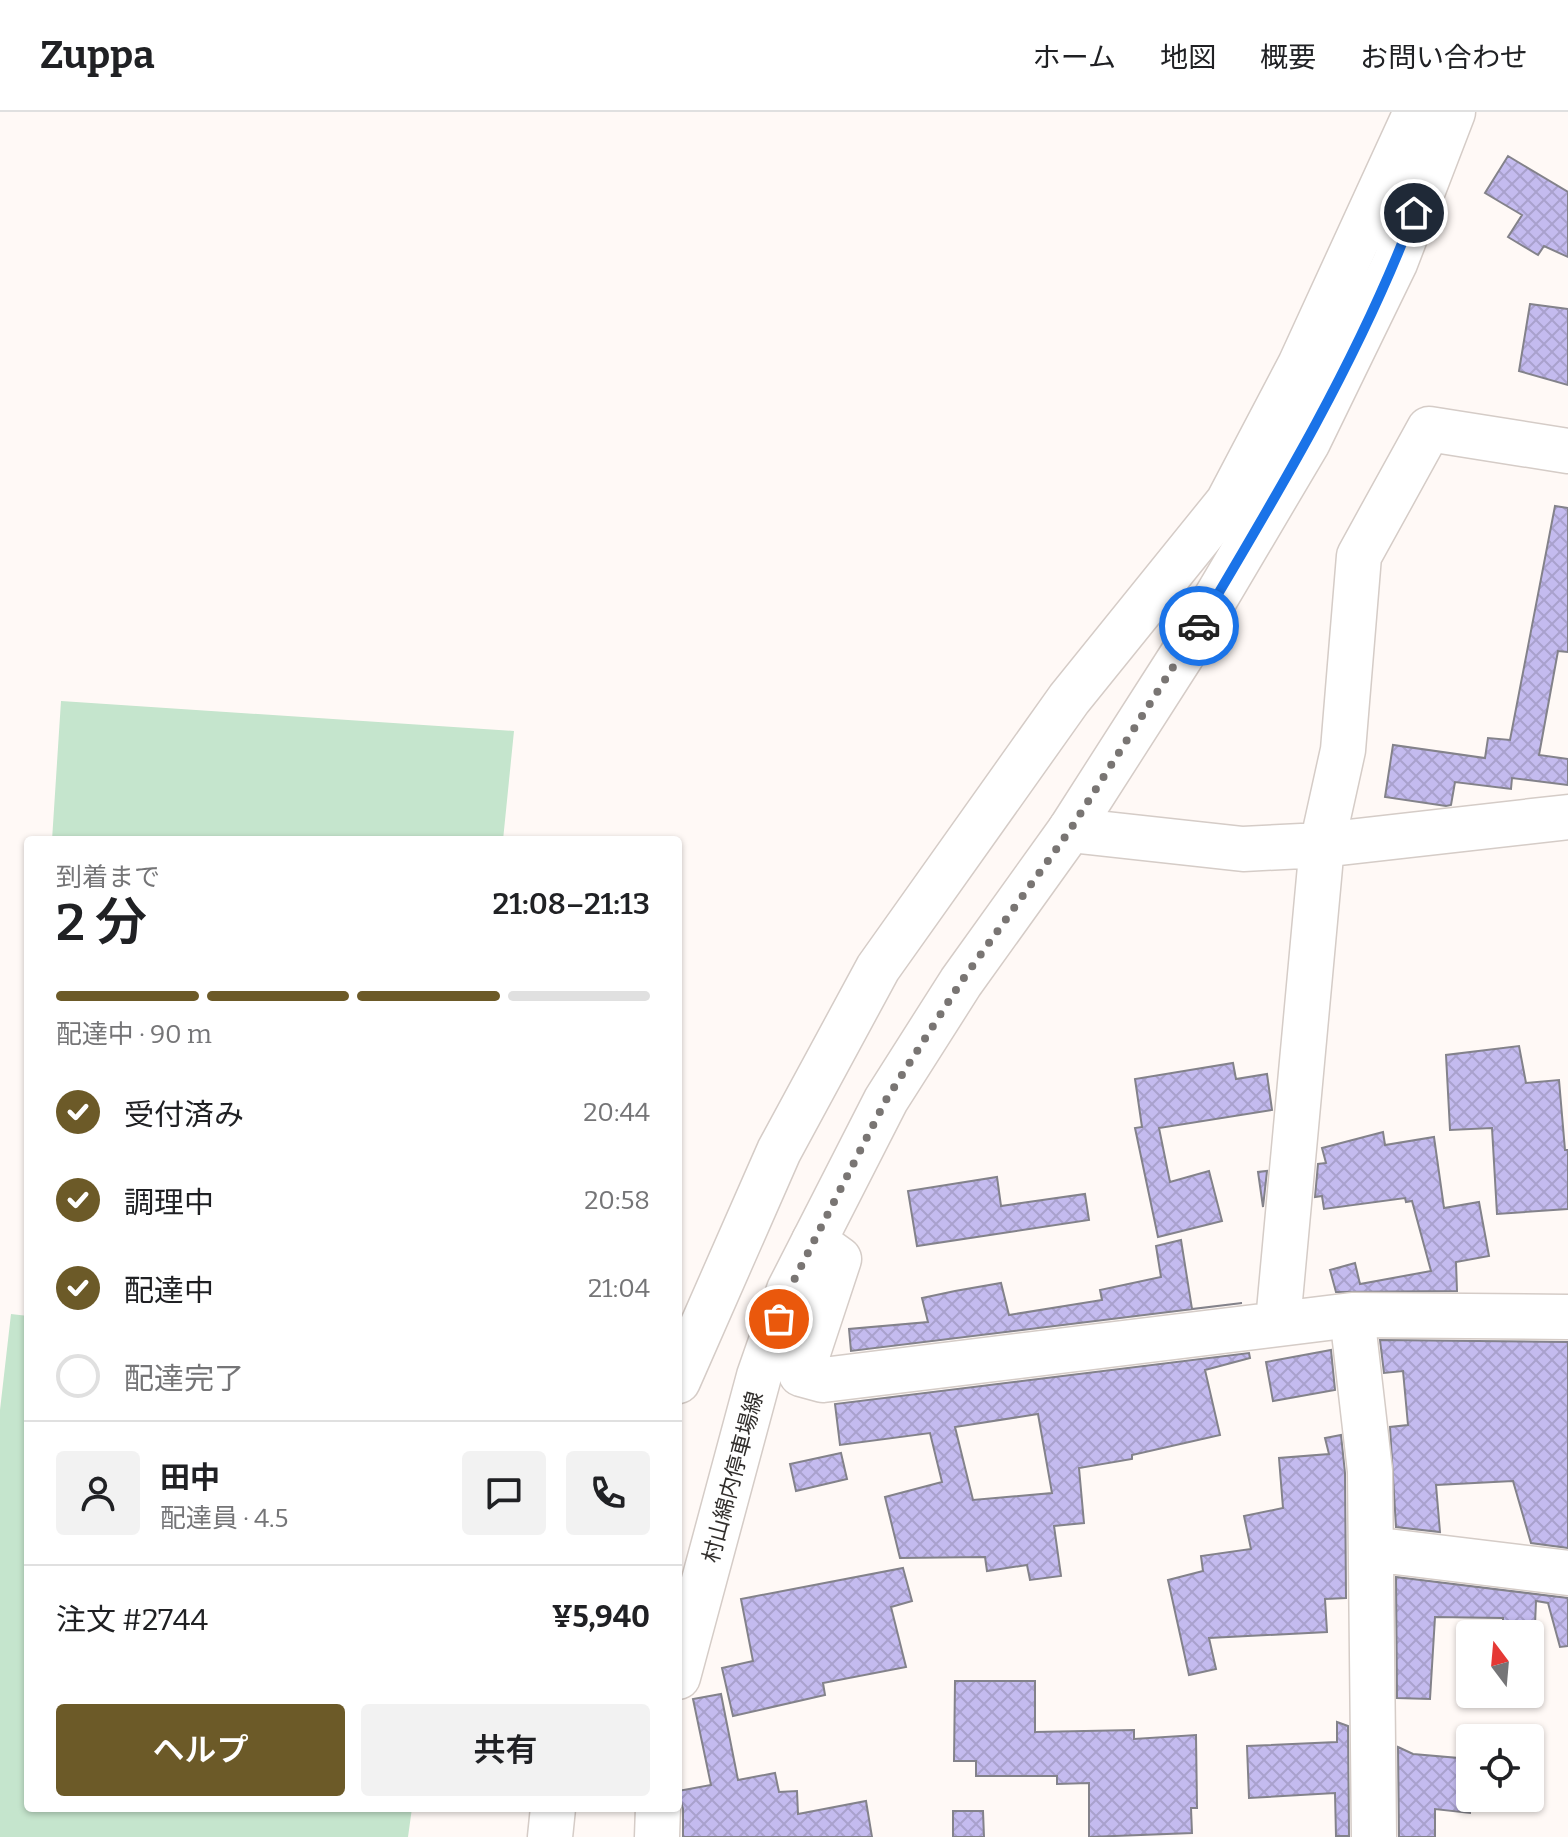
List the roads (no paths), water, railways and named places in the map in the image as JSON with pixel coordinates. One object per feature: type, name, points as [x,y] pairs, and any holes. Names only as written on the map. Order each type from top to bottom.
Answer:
[{"type":"street","points":[[682,1372],[779,1151],[878,968],[1069,699],[1228,502],[1300,365],[1416,112]]},
{"type":"street","name":"村山綿内停車場線","points":[[682,1662],[759,1376],[789,1290],[886,1100],[961,982],[1070,830],[1182,655],[1308,442],[1395,263],[1453,112]]},
{"type":"street","points":[[1278,1322],[1322,845],[1343,750],[1359,556],[1429,429],[1568,451]]},
{"type":"street","points":[[1070,830],[1243,849],[1322,845],[1568,817]]},
{"type":"street","points":[[814,1241],[839,1259],[801,1374],[823,1380],[1352,1315],[1568,1317]]},
{"type":"street","points":[[1352,1315],[1370,1471],[1374,1837]]},
{"type":"street","points":[[1371,1549],[1568,1573]]},
{"type":"street","points":[[550,1837],[553,1812]]},
{"type":"street","points":[[657,1837],[658,1812]]}]
